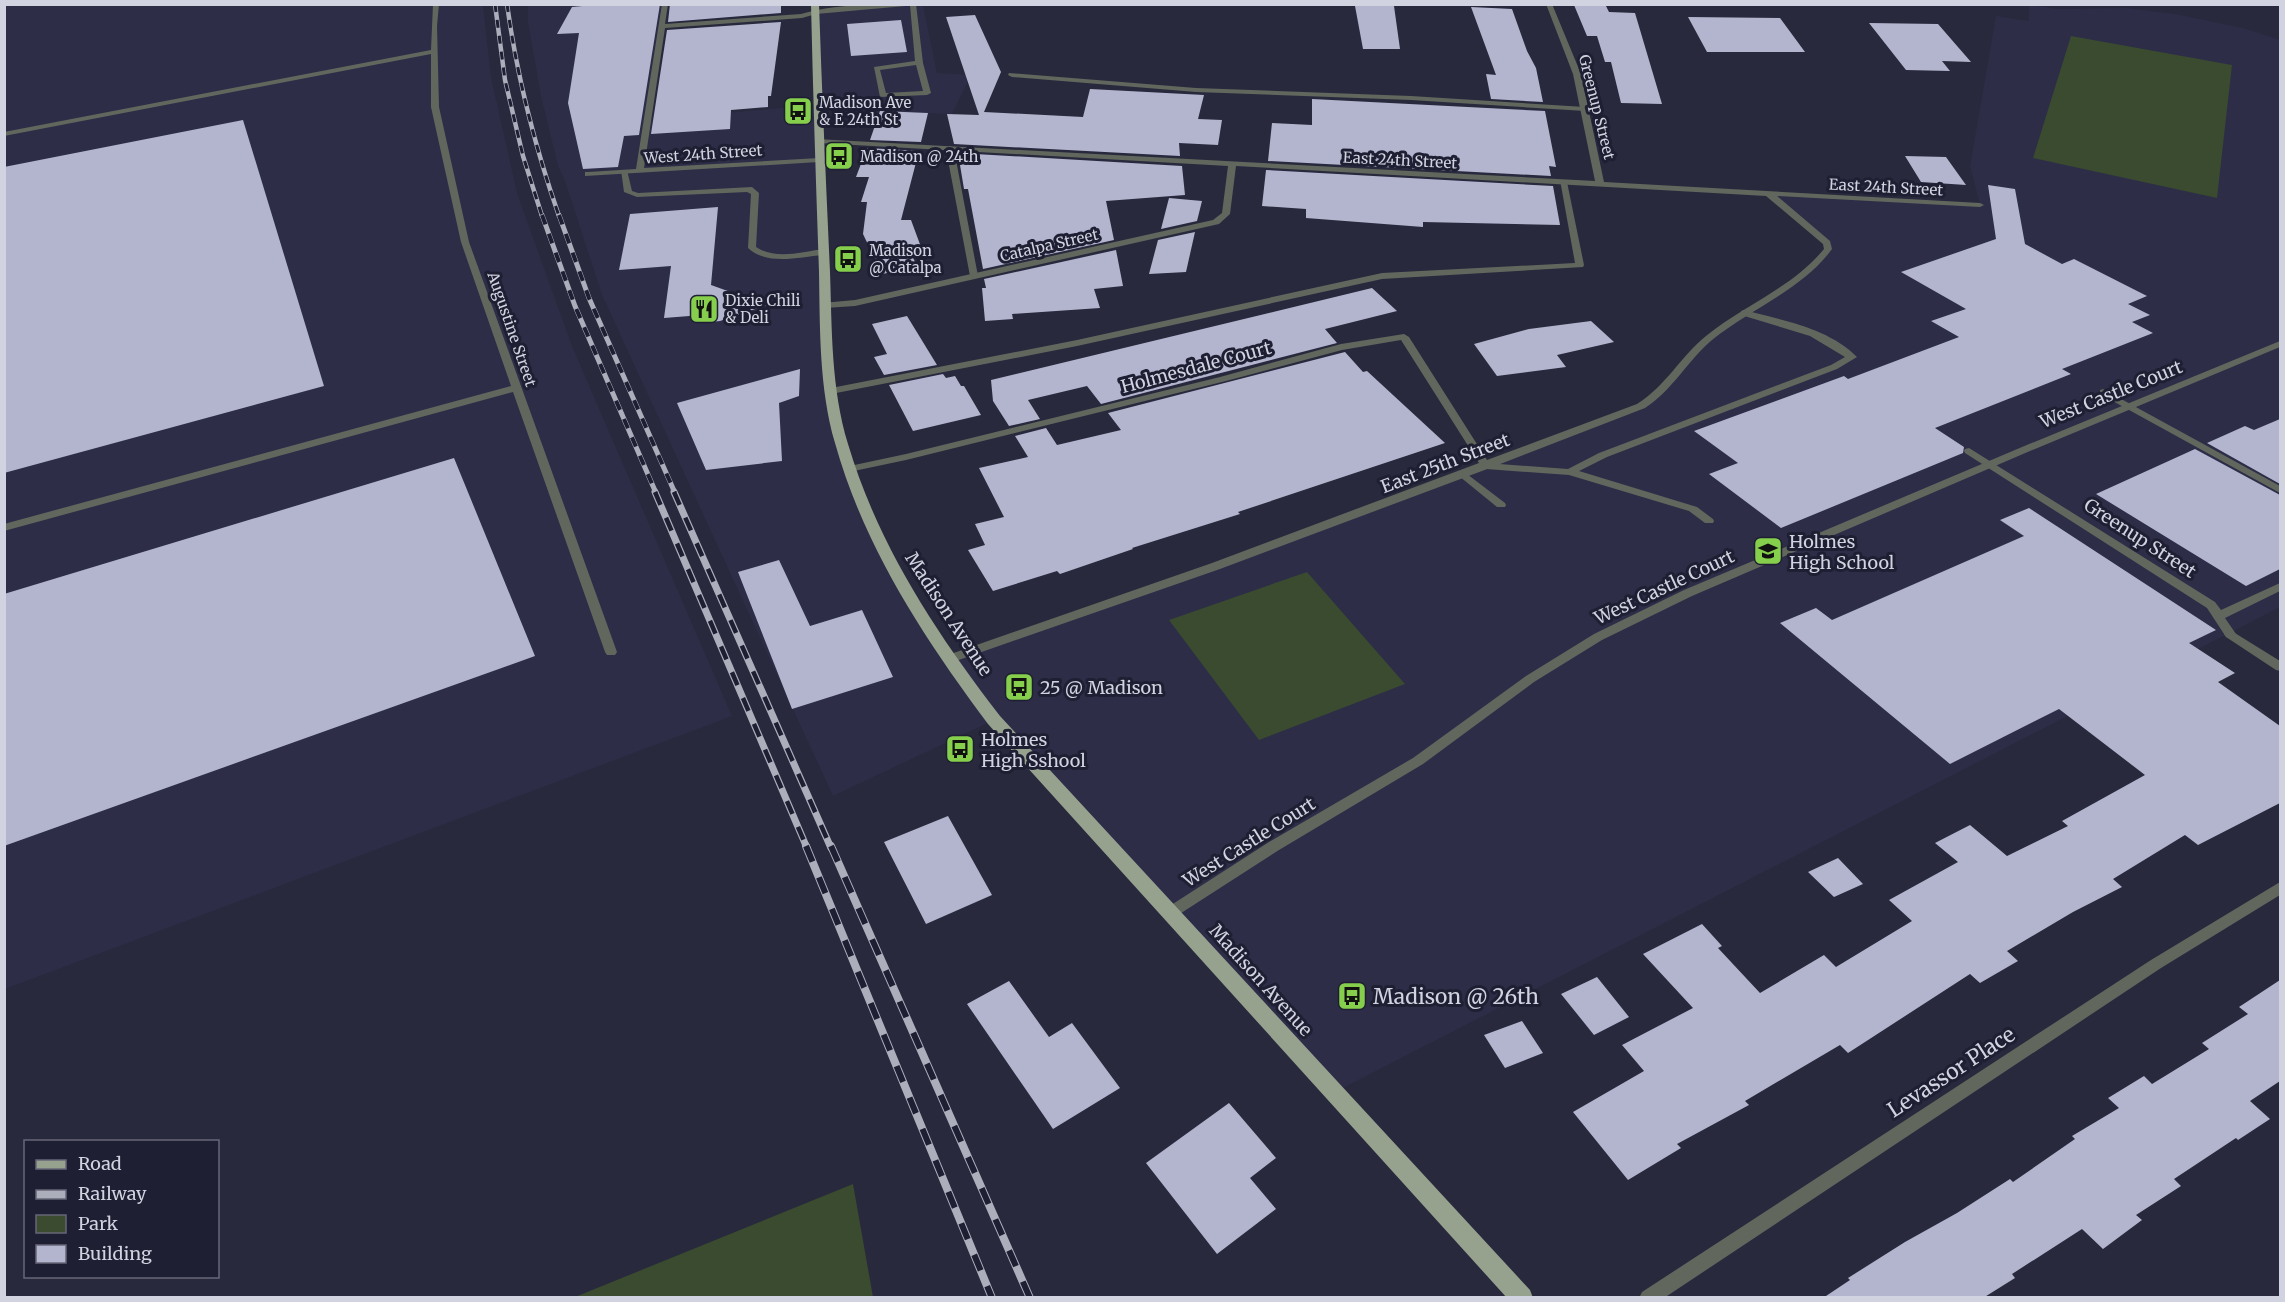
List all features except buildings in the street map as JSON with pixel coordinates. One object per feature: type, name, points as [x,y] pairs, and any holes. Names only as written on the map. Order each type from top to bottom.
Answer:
[{"type":"main road","name":"Madison Avenue","points":[[815,8],[825,305],[831,391],[840,441],[849,469],[888,559],[949,659],[994,720],[1522,1298]]},
{"type":"street","name":"Augustine Street","points":[[436,4],[435,107],[465,242],[611,652]]},
{"type":"street","points":[[640,171],[665,4]]},
{"type":"street","points":[[663,26],[802,16],[815,8],[925,4]]},
{"type":"street","name":"Greenup Street","points":[[1549,4],[1577,74],[1600,184]]},
{"type":"street","points":[[913,5],[919,63],[927,93],[884,95],[876,68],[919,63]]},
{"type":"street","points":[[4,134],[435,51]]},
{"type":"street","points":[[1012,75],[1196,90],[1400,98],[1585,109]]},
{"type":"street","name":"East 24th Street","points":[[819,141],[1980,205]]},
{"type":"street","points":[[952,148],[951,160],[974,276]]},
{"type":"street","name":"West 24th Street","points":[[588,174],[819,159]]},
{"type":"street","name":"Catalpa Street","points":[[825,305],[855,303],[1216,222],[1226,214],[1232,164]]},
{"type":"street","points":[[624,172],[628,192],[637,195],[749,189],[755,193],[752,248],[758,253],[771,256],[823,252]]},
{"type":"street","points":[[831,391],[1077,343],[1382,276],[1580,265],[1563,182]]},
{"type":"street","name":"East 25th Street","points":[[949,659],[1196,573],[1486,466],[1641,406],[1657,397],[1707,339],[1813,267],[1828,249],[1827,243],[1768,194]]},
{"type":"street","points":[[1570,472],[1603,455],[1834,367],[1852,357],[1835,344],[1811,331],[1744,313]]},
{"type":"street","name":"Holmesdale Court","points":[[849,469],[906,458],[1223,379],[1341,347],[1404,336],[1486,466]]},
{"type":"street","name":"West Castle Court","points":[[1170,913],[1274,846],[1418,761],[1530,679],[1598,638],[1688,593],[2280,344]]},
{"type":"street","points":[[4,528],[516,388]]},
{"type":"street","points":[[2103,392],[2280,490]]},
{"type":"street","name":"Greenup Street","points":[[1969,451],[2211,605],[2230,634],[2280,667]]},
{"type":"street","points":[[1486,466],[1570,472],[1694,509],[1709,521]]},
{"type":"street","points":[[1463,474],[1501,505]]},
{"type":"street","points":[[2219,616],[2280,587]]},
{"type":"street","name":"Levassor Place","points":[[1648,1298],[2156,964],[2280,888]]},
{"type":"shaded area","points":[[5,5],[483,5],[491,77],[517,193],[572,346],[732,716],[5,989]]},
{"type":"shaded area","name":"Holmes High School","points":[[528,5],[665,5],[648,120],[792,107],[818,108],[815,12],[923,5],[937,73],[971,75],[952,114],[818,109],[826,316],[840,441],[888,559],[949,659],[1093,609],[1641,406],[1707,339],[1780,290],[1825,255],[1827,242],[1768,193],[1980,205],[1970,166],[1996,16],[2029,21],[2029,5],[2059,9],[2127,8],[2175,14],[2243,28],[2280,40],[2280,607],[1333,1093],[994,720],[833,796],[602,295],[558,166],[541,96],[528,23]]},
{"type":"green space","points":[[2071,36],[2232,65],[2217,198],[2033,158]]},
{"type":"green space","points":[[1307,572],[1405,684],[1259,740],[1169,620]]},
{"type":"green space","points":[[853,1184],[873,1297],[575,1297]]},
{"type":"railway","points":[[495,4],[505,80],[523,156],[542,216]]},
{"type":"railway","points":[[507,4],[528,112],[559,216]]},
{"type":"railway","points":[[542,215],[575,306],[656,493]]},
{"type":"railway","points":[[559,215],[589,298],[675,493]]},
{"type":"railway","points":[[655,492],[807,848]]},
{"type":"railway","points":[[674,492],[831,848]]},
{"type":"railway","points":[[806,846],[992,1298]]},
{"type":"railway","points":[[831,846],[1030,1298]]},
{"type":"place","name":"Madison Ave & E 24th St","points":[[798,111]]},
{"type":"place","name":"Madison @ 24th","points":[[839,156]]},
{"type":"place","name":"Madison @ Catalpa","points":[[848,259]]},
{"type":"place","name":"Dixie Chili & Deli","points":[[704,309]]},
{"type":"place","name":"Holmes High School","points":[[1768,551]]},
{"type":"place","name":"25 @ Madison","points":[[1019,687]]},
{"type":"place","name":"Holmes High Sshool","points":[[960,749]]},
{"type":"place","name":"Madison @ 26th","points":[[1352,996]]}]
